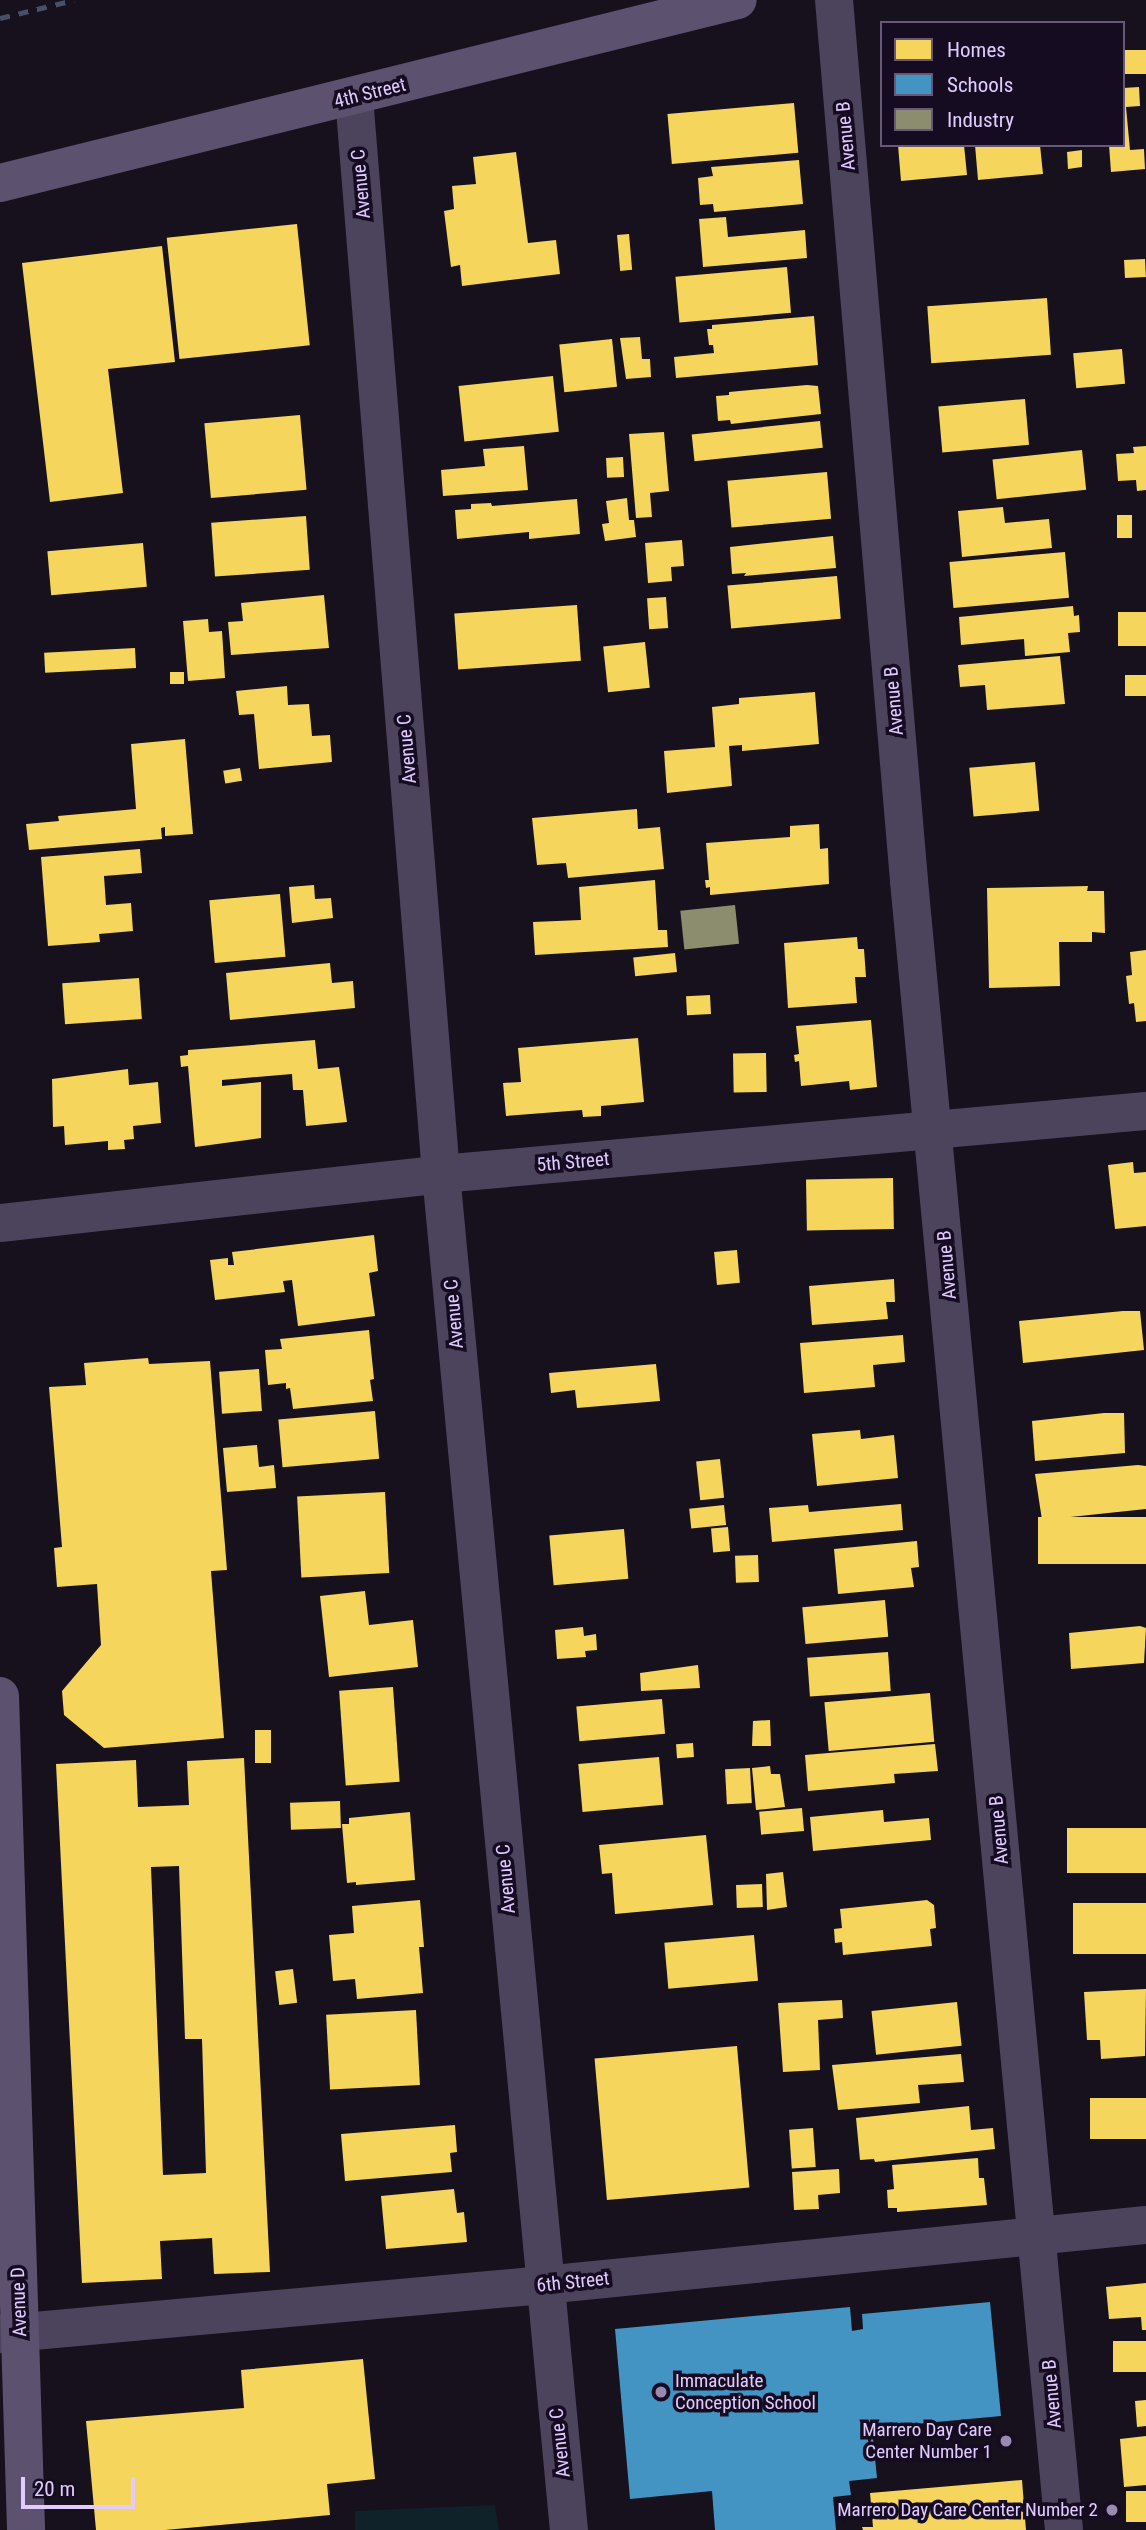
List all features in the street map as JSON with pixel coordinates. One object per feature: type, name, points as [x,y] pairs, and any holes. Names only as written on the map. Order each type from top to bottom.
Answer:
[{"type":"street","name":"4th Street","points":[[0,183],[738,0]]},
{"type":"street","name":"Avenue B","points":[[834,0],[909,881],[1064,2530]]},
{"type":"street","name":"Avenue C","points":[[354,97],[442,1174],[544,2286],[569,2530]]},
{"type":"street","name":"5th Street","points":[[0,1223],[442,1174],[1146,1111]]},
{"type":"street","name":"Avenue D","points":[[0,1696],[10,2333],[26,2530]]},
{"type":"street","name":"6th Street","points":[[10,2333],[544,2286],[1146,2225]]},
{"type":"shaded area","points":[[495,2505],[499,2530],[355,2530],[355,2511]]},
{"type":"building: Homes","points":[[1125,50],[1146,50],[1146,74],[1125,74]]},
{"type":"building: Homes","points":[[1139,87],[1140,106],[1126,107],[1130,150],[1144,149],[1145,169],[1111,172],[1109,147],[1125,147],[1125,88]]},
{"type":"building: Homes","points":[[794,103],[798,153],[672,164],[667,114]]},
{"type":"building: Homes","points":[[898,147],[964,147],[967,175],[901,181]]},
{"type":"building: Homes","points":[[975,147],[1040,147],[1043,174],[978,180]]},
{"type":"building: Homes","points":[[1082,150],[1082,167],[1068,169],[1067,152]]},
{"type":"building: Homes","points":[[516,152],[528,243],[556,240],[560,274],[462,286],[460,265],[451,267],[444,211],[454,209],[452,186],[476,184],[473,157]]},
{"type":"building: Homes","points":[[799,160],[803,204],[714,212],[713,204],[700,205],[698,178],[713,176],[711,167]]},
{"type":"building: Homes","points":[[726,217],[728,237],[805,230],[807,258],[703,267],[699,219]]},
{"type":"building: Homes","points":[[297,224],[310,345],[179,359],[167,238]]},
{"type":"building: Homes","points":[[629,234],[632,270],[620,271],[617,235]]},
{"type":"building: Homes","points":[[162,246],[175,362],[108,369],[123,493],[50,502],[22,263]]},
{"type":"building: Homes","points":[[1145,259],[1146,277],[1125,278],[1124,260]]},
{"type":"building: Homes","points":[[787,267],[791,313],[679,323],[675,277]]},
{"type":"building: Homes","points":[[1047,298],[1051,355],[931,363],[927,306]]},
{"type":"building: Homes","points":[[814,316],[818,365],[676,378],[674,357],[714,353],[713,345],[709,345],[707,329],[712,329],[712,325]]},
{"type":"building: Homes","points":[[640,337],[642,359],[650,359],[651,377],[626,379],[620,338]]},
{"type":"building: Homes","points":[[612,339],[617,387],[564,392],[559,345]]},
{"type":"building: Homes","points":[[1122,349],[1125,384],[1076,388],[1073,353]]},
{"type":"building: Homes","points":[[553,376],[559,432],[464,442],[459,386]]},
{"type":"building: Homes","points":[[818,386],[821,414],[731,424],[730,420],[718,421],[716,396],[729,395],[729,392]]},
{"type":"building: Homes","points":[[1025,399],[1029,445],[942,452],[938,407]]},
{"type":"building: Homes","points":[[300,415],[307,490],[211,498],[204,423]]},
{"type":"building: Homes","points":[[820,421],[823,448],[695,461],[692,434]]},
{"type":"building: Homes","points":[[664,432],[669,491],[650,493],[652,517],[636,518],[629,434]]},
{"type":"building: Homes","points":[[524,446],[528,490],[443,496],[441,470],[485,466],[483,449]]},
{"type":"building: Homes","points":[[1146,446],[1146,490],[1137,491],[1136,480],[1118,481],[1116,454],[1134,453],[1133,447]]},
{"type":"building: Homes","points":[[1082,450],[1086,490],[997,499],[992,459]]},
{"type":"building: Homes","points":[[623,457],[624,477],[607,478],[606,458]]},
{"type":"building: Homes","points":[[827,472],[831,519],[731,528],[727,481]]},
{"type":"building: Homes","points":[[627,498],[629,520],[634,520],[636,537],[605,541],[602,524],[609,523],[606,501]]},
{"type":"building: Homes","points":[[577,499],[580,534],[529,539],[529,532],[457,539],[455,510],[471,509],[471,504],[491,503],[492,506]]},
{"type":"building: Homes","points":[[1003,507],[1005,523],[1049,519],[1052,548],[962,557],[958,511]]},
{"type":"building: Homes","points":[[1117,515],[1132,515],[1132,538],[1117,538]]},
{"type":"building: Homes","points":[[306,516],[310,570],[215,576],[211,523]]},
{"type":"building: Homes","points":[[833,536],[836,568],[744,576],[746,573],[732,574],[730,547]]},
{"type":"building: Homes","points":[[682,540],[684,566],[671,567],[672,581],[648,583],[645,543]]},
{"type":"building: Homes","points":[[143,543],[147,587],[51,595],[47,551]]},
{"type":"building: Homes","points":[[1065,552],[1069,598],[953,608],[949,562]]},
{"type":"building: Homes","points":[[837,576],[841,619],[731,628],[727,586]]},
{"type":"building: Homes","points":[[324,595],[329,648],[231,655],[228,622],[243,621],[241,603]]},
{"type":"building: Homes","points":[[666,597],[668,628],[649,629],[647,598]]},
{"type":"building: Homes","points":[[577,605],[581,661],[458,669],[454,614]]},
{"type":"building: Homes","points":[[1073,606],[1074,616],[1079,615],[1080,632],[1068,633],[1070,652],[1025,656],[1024,639],[961,645],[959,617]]},
{"type":"building: Homes","points":[[1118,612],[1146,612],[1146,646],[1118,646]]},
{"type":"building: Homes","points":[[208,619],[209,632],[222,631],[225,678],[188,681],[183,621]]},
{"type":"building: Homes","points":[[645,642],[650,688],[608,692],[603,646]]},
{"type":"building: Homes","points":[[135,648],[136,668],[45,673],[44,653]]},
{"type":"building: Homes","points":[[1060,656],[1065,704],[987,710],[985,685],[960,687],[958,665]]},
{"type":"building: Homes","points":[[170,672],[184,672],[184,684],[170,684]]},
{"type":"building: Homes","points":[[1125,675],[1146,675],[1146,696],[1125,696]]},
{"type":"building: Homes","points":[[287,686],[288,705],[309,704],[312,736],[330,735],[332,762],[259,769],[254,714],[239,715],[236,691]]},
{"type":"building: Homes","points":[[815,692],[819,744],[742,751],[742,745],[729,746],[732,786],[667,793],[664,751],[715,747],[712,707],[739,704],[739,698]]},
{"type":"building: Homes","points":[[185,739],[193,834],[165,836],[165,827],[161,828],[162,839],[29,850],[26,824],[59,821],[58,816],[136,809],[131,744]]},
{"type":"building: Homes","points":[[1035,762],[1039,811],[974,817],[969,768]]},
{"type":"building: Homes","points":[[240,768],[242,781],[225,783],[223,771]]},
{"type":"building: Homes","points":[[637,809],[638,829],[660,827],[664,869],[568,878],[566,863],[537,865],[532,818]]},
{"type":"building: Homes","points":[[819,824],[820,849],[828,848],[829,884],[710,895],[710,887],[706,888],[705,880],[709,880],[706,843],[790,837],[790,826]]},
{"type":"building: Homes","points":[[140,849],[142,873],[104,876],[106,905],[131,903],[133,931],[99,934],[100,942],[48,946],[41,857]]},
{"type":"building: Homes","points":[[655,880],[658,930],[667,930],[668,947],[535,955],[533,922],[581,920],[579,887]]},
{"type":"building: Homes","points":[[314,885],[315,899],[331,898],[333,918],[292,923],[289,887]]},
{"type":"building: Homes","points":[[1088,886],[1087,891],[1104,891],[1105,933],[1092,932],[1092,942],[1059,942],[1060,986],[989,988],[987,888]]},
{"type":"building: Homes","points":[[280,894],[285,957],[215,963],[209,900]]},
{"type":"building: Homes","points":[[857,937],[858,949],[864,949],[866,977],[855,977],[857,1003],[788,1008],[784,943]]},
{"type":"building: Homes","points":[[1146,950],[1146,1021],[1136,1022],[1134,1003],[1129,1004],[1126,976],[1132,975],[1130,952]]},
{"type":"building: Homes","points":[[675,953],[677,972],[635,976],[633,957]]},
{"type":"building: Homes","points":[[330,963],[332,983],[353,981],[355,1008],[230,1020],[226,973]]},
{"type":"building: Homes","points":[[139,978],[142,1019],[65,1024],[62,983]]},
{"type":"building: Homes","points":[[710,995],[711,1014],[687,1015],[686,996]]},
{"type":"building: Homes","points":[[871,1020],[877,1087],[850,1090],[849,1081],[801,1086],[799,1061],[795,1062],[794,1055],[799,1054],[796,1026]]},
{"type":"building: Homes","points":[[638,1038],[644,1102],[601,1106],[601,1116],[583,1117],[582,1110],[506,1116],[503,1083],[521,1082],[518,1048]]},
{"type":"building: Homes","points":[[315,1040],[318,1069],[339,1067],[347,1122],[306,1126],[303,1090],[293,1090],[292,1074],[222,1080],[222,1086],[261,1082],[261,1138],[195,1147],[188,1066],[181,1067],[180,1056],[188,1055],[188,1050]]},
{"type":"building: Homes","points":[[766,1053],[767,1092],[734,1093],[733,1054]]},
{"type":"building: Homes","points":[[128,1069],[129,1085],[158,1082],[161,1123],[133,1126],[134,1139],[124,1140],[125,1149],[108,1150],[108,1141],[65,1145],[64,1126],[53,1127],[52,1079]]},
{"type":"building: Homes","points":[[1133,1162],[1134,1173],[1146,1172],[1146,1226],[1115,1229],[1108,1165]]},
{"type":"building: Homes","points":[[893,1178],[894,1229],[807,1231],[806,1180]]},
{"type":"building: Homes","points":[[374,1235],[378,1271],[369,1273],[375,1316],[298,1326],[292,1280],[283,1281],[285,1292],[215,1300],[210,1260],[228,1258],[228,1265],[234,1265],[232,1252]]},
{"type":"building: Homes","points":[[737,1250],[740,1283],[717,1285],[714,1252]]},
{"type":"building: Homes","points":[[894,1279],[895,1302],[886,1302],[888,1319],[812,1325],[809,1286]]},
{"type":"building: Homes","points":[[1140,1311],[1144,1350],[1023,1363],[1019,1321]]},
{"type":"building: Homes","points":[[369,1330],[374,1379],[370,1380],[373,1401],[293,1409],[290,1388],[286,1389],[286,1383],[268,1385],[265,1350],[282,1349],[280,1339]]},
{"type":"building: Homes","points":[[903,1335],[905,1362],[873,1365],[875,1387],[804,1393],[800,1343]]},
{"type":"building: Homes","points":[[148,1358],[149,1364],[210,1361],[227,1570],[211,1571],[224,1738],[104,1748],[64,1715],[62,1691],[101,1645],[97,1584],[57,1587],[54,1548],[62,1547],[49,1387],[86,1385],[84,1363]]},
{"type":"building: Homes","points":[[656,1364],[660,1401],[577,1408],[575,1390],[551,1393],[549,1373]]},
{"type":"building: Homes","points":[[259,1369],[262,1411],[222,1414],[219,1372]]},
{"type":"building: Homes","points":[[375,1411],[379,1459],[283,1467],[278,1419]]},
{"type":"building: Homes","points":[[1124,1413],[1125,1453],[1035,1461],[1032,1421]]},
{"type":"building: Homes","points":[[860,1430],[861,1439],[894,1435],[898,1478],[817,1486],[812,1434]]},
{"type":"building: Homes","points":[[257,1445],[259,1467],[274,1465],[276,1488],[227,1492],[223,1448]]},
{"type":"building: Homes","points":[[720,1459],[724,1498],[700,1500],[696,1462]]},
{"type":"building: Homes","points":[[1146,1466],[1146,1509],[1042,1520],[1035,1474]]},
{"type":"building: Homes","points":[[385,1492],[389,1573],[301,1577],[297,1497]]},
{"type":"building: Homes","points":[[901,1504],[903,1530],[772,1542],[769,1508],[808,1505],[809,1512]]},
{"type":"building: Homes","points":[[724,1505],[726,1525],[691,1529],[689,1509]]},
{"type":"building: Homes","points":[[1038,1517],[1146,1517],[1146,1564],[1038,1564]]},
{"type":"building: Homes","points":[[728,1527],[730,1551],[713,1552],[711,1528]]},
{"type":"building: Homes","points":[[624,1529],[628,1579],[554,1585],[549,1536]]},
{"type":"building: Homes","points":[[917,1541],[919,1567],[911,1568],[914,1587],[838,1594],[834,1549]]},
{"type":"building: Homes","points":[[758,1555],[759,1582],[736,1583],[735,1556]]},
{"type":"building: Homes","points":[[365,1591],[369,1625],[413,1620],[418,1667],[329,1677],[320,1596]]},
{"type":"building: Homes","points":[[885,1600],[888,1637],[806,1644],[802,1607]]},
{"type":"building: Homes","points":[[1140,1626],[1146,1628],[1144,1663],[1071,1669],[1069,1633]]},
{"type":"building: Homes","points":[[583,1627],[584,1636],[596,1634],[597,1650],[585,1651],[586,1657],[557,1659],[555,1630]]},
{"type":"building: Homes","points":[[888,1652],[891,1691],[810,1697],[807,1658]]},
{"type":"building: Homes","points":[[698,1665],[700,1688],[641,1691],[640,1673]]},
{"type":"building: Homes","points":[[393,1687],[400,1782],[346,1786],[339,1691]]},
{"type":"building: Homes","points":[[930,1693],[934,1742],[829,1751],[824,1702]]},
{"type":"building: Homes","points":[[662,1699],[665,1734],[579,1741],[576,1706]]},
{"type":"building: Homes","points":[[770,1720],[771,1746],[752,1746],[753,1721]]},
{"type":"building: Homes","points":[[255,1730],[271,1730],[271,1763],[255,1763]]},
{"type":"building: Homes","points":[[693,1743],[694,1757],[677,1758],[676,1744]]},
{"type":"building: Homes","points":[[935,1744],[938,1771],[894,1774],[895,1783],[808,1791],[805,1755]]},
{"type":"building: Homes","points":[[659,1757],[663,1805],[582,1812],[578,1764]]},
{"type":"building: Homes","points":[[244,1758],[270,2272],[214,2274],[212,2238],[160,2241],[162,2279],[82,2283],[56,1764],[136,1760],[138,1807],[189,1805],[187,1761]],"holes":[[[179,1866],[185,2039],[202,2039],[206,2173],[163,2175],[151,1867]]]},
{"type":"building: Homes","points":[[770,1766],[771,1774],[780,1774],[785,1807],[756,1810],[752,1768]]},
{"type":"building: Homes","points":[[750,1768],[752,1803],[727,1804],[725,1769]]},
{"type":"building: Homes","points":[[340,1801],[341,1828],[291,1830],[290,1803]]},
{"type":"building: Homes","points":[[802,1808],[804,1831],[761,1835],[759,1812]]},
{"type":"building: Homes","points":[[883,1810],[884,1822],[929,1818],[931,1840],[813,1851],[810,1817]]},
{"type":"building: Homes","points":[[410,1812],[415,1880],[356,1885],[356,1882],[347,1883],[342,1824],[349,1824],[349,1818]]},
{"type":"building: Homes","points":[[1067,1828],[1146,1828],[1146,1873],[1067,1873]]},
{"type":"building: Homes","points":[[706,1835],[713,1905],[615,1914],[612,1873],[602,1874],[599,1845]]},
{"type":"building: Homes","points":[[783,1872],[787,1907],[767,1910],[766,1874]]},
{"type":"building: Homes","points":[[762,1884],[763,1907],[737,1908],[736,1885]]},
{"type":"building: Homes","points":[[420,1900],[424,1947],[419,1947],[423,1993],[357,1999],[355,1979],[333,1981],[329,1935],[354,1933],[352,1906]]},
{"type":"building: Homes","points":[[927,1900],[934,1905],[936,1928],[930,1929],[932,1946],[843,1955],[842,1942],[835,1943],[834,1929],[842,1928],[840,1909]]},
{"type":"building: Homes","points":[[1073,1903],[1146,1903],[1146,1954],[1073,1954]]},
{"type":"building: Homes","points":[[754,1935],[758,1981],[668,1989],[664,1943]]},
{"type":"building: Homes","points":[[293,1969],[297,2003],[279,2005],[275,1971]]},
{"type":"building: Homes","points":[[1146,1989],[1145,2056],[1101,2059],[1100,2040],[1087,2040],[1084,1992]]},
{"type":"building: Homes","points":[[842,2000],[843,2018],[818,2020],[820,2070],[783,2072],[778,2003]]},
{"type":"building: Homes","points":[[957,2002],[962,2046],[876,2055],[871,2011]]},
{"type":"building: Homes","points":[[416,2010],[420,2085],[330,2090],[326,2015]]},
{"type":"building: Homes","points":[[737,2046],[749,2187],[607,2200],[595,2058]]},
{"type":"building: Homes","points":[[961,2054],[964,2082],[918,2085],[920,2103],[838,2110],[832,2065]]},
{"type":"building: Homes","points":[[1090,2098],[1146,2098],[1146,2139],[1090,2139]]},
{"type":"building: Homes","points":[[969,2106],[971,2130],[993,2128],[995,2149],[875,2162],[874,2159],[860,2160],[856,2118]]},
{"type":"building: Homes","points":[[455,2125],[457,2152],[450,2153],[452,2172],[345,2181],[341,2134]]},
{"type":"building: Homes","points":[[813,2128],[816,2167],[792,2169],[789,2130]]},
{"type":"building: Homes","points":[[978,2158],[979,2178],[984,2178],[987,2205],[897,2212],[897,2208],[888,2208],[887,2190],[894,2189],[892,2165]]},
{"type":"building: Homes","points":[[839,2169],[840,2193],[818,2195],[819,2209],[794,2210],[792,2172]]},
{"type":"building: Homes","points":[[454,2189],[457,2213],[464,2212],[467,2242],[386,2249],[381,2196]]},
{"type":"building: Homes","points":[[1146,2283],[1146,2330],[1142,2330],[1141,2317],[1109,2319],[1106,2287]]},
{"type":"building: Homes","points":[[1113,2341],[1146,2341],[1146,2372],[1113,2372]]},
{"type":"building: Homes","points":[[363,2359],[375,2479],[327,2484],[330,2515],[165,2530],[96,2530],[86,2421],[244,2408],[241,2370]]},
{"type":"building: Homes","points":[[1146,2400],[1146,2426],[1137,2427],[1135,2401]]},
{"type":"building: Homes","points":[[1146,2436],[1146,2485],[1124,2487],[1120,2439]]},
{"type":"building: Homes","points":[[1022,2480],[1026,2530],[863,2530],[862,2527],[873,2527],[870,2493]]},
{"type":"building: Homes","points":[[1126,2491],[1146,2491],[1146,2522],[1126,2522]]},
{"type":"building: Schools","points":[[990,2302],[1001,2416],[872,2428],[877,2478],[849,2481],[851,2495],[833,2497],[836,2530],[715,2530],[712,2491],[630,2499],[615,2329],[850,2307],[852,2331],[863,2329],[862,2314]]},
{"type":"building: Industry","points":[[735,905],[739,944],[684,950],[680,911]]},
{"type":"railway","points":[[0,18],[74,0]]},
{"type":"place","name":"Immaculate Conception School","points":[[661,2392]]},
{"type":"place","name":"Marrero Day Care Center Number 1","points":[[1006,2441]]},
{"type":"place","name":"Marrero Day Care Center Number 2","points":[[1112,2510]]}]
